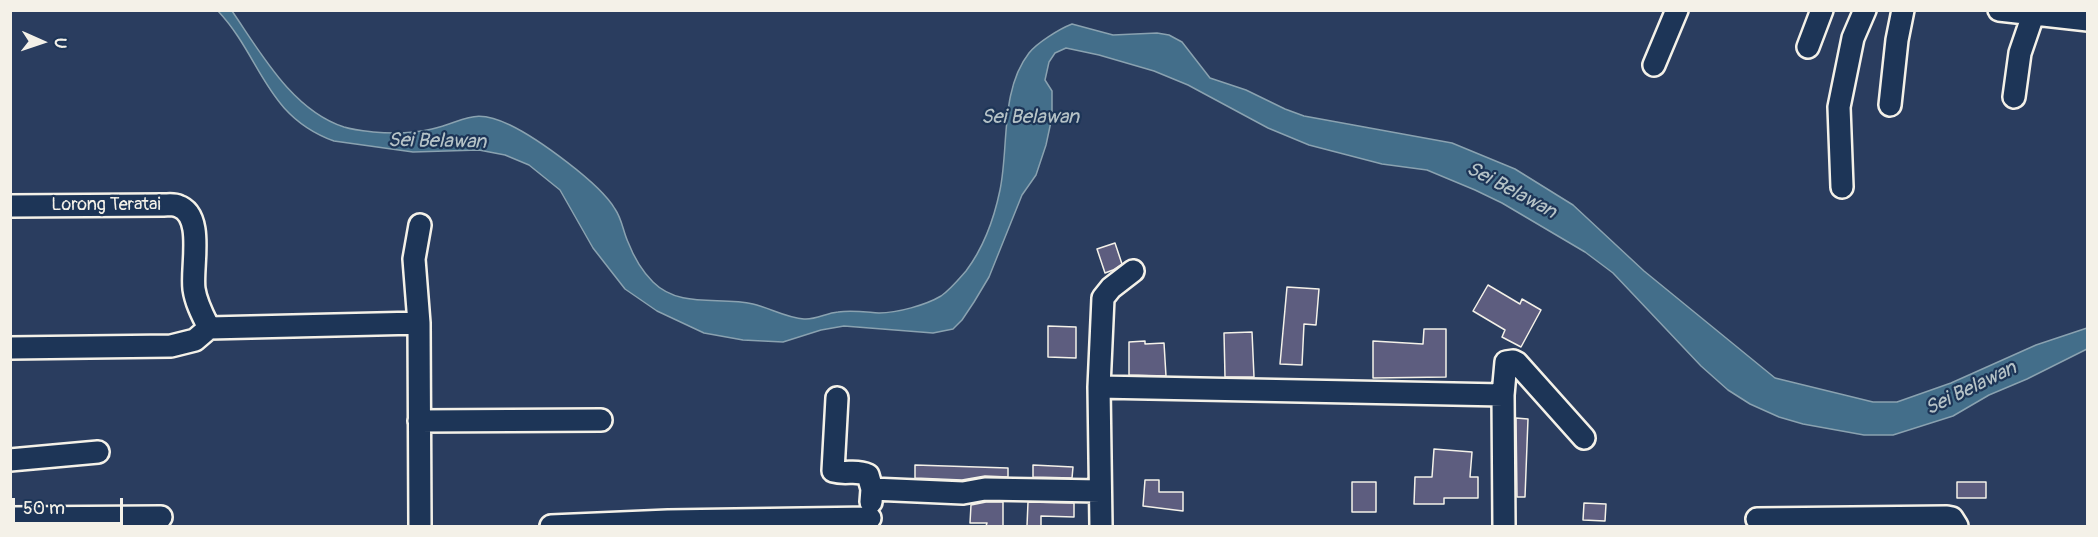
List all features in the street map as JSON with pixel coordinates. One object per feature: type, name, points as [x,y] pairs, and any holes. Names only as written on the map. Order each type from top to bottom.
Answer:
[{"type":"street","points":[[1654,66],[1677,10]]},
{"type":"street","points":[[1808,47],[1822,10]]},
{"type":"street","points":[[1842,187],[1839,107],[1853,38],[1865,10]]},
{"type":"street","points":[[1890,105],[1897,40],[1903,10]]},
{"type":"street","points":[[1999,10],[2088,20]]},
{"type":"street","points":[[2014,97],[2020,53],[2033,15]]},
{"type":"street","name":"Lorong Teratai","points":[[10,206],[177,205],[186,211],[193,222],[194,288],[198,304],[209,328]]},
{"type":"street","points":[[420,225],[414,259],[419,323],[420,526]]},
{"type":"street","points":[[1101,526],[1098,387],[1103,298],[1111,288],[1133,271]]},
{"type":"street","points":[[10,348],[171,346],[195,340],[209,328],[419,323]]},
{"type":"street","points":[[1504,526],[1504,364],[1513,361],[1584,438]]},
{"type":"street","points":[[1098,387],[1503,394]]},
{"type":"street","points":[[551,526],[668,521],[870,522],[872,489],[868,475],[858,471],[841,473],[834,471],[837,398]]},
{"type":"street","points":[[419,421],[601,420]]},
{"type":"street","points":[[10,460],[98,452]]},
{"type":"street","points":[[872,489],[963,493],[985,489],[1100,491]]},
{"type":"street","points":[[10,518],[161,517]]},
{"type":"street","points":[[1757,519],[1947,517],[1952,518],[1957,526]]},
{"type":"water","name":"Sei Belawan","points":[[218,11],[232,11],[266,62],[293,94],[325,119],[344,127],[373,132],[410,133],[478,116],[497,120],[522,131],[567,162],[607,198],[621,221],[632,252],[649,278],[675,296],[688,299],[740,302],[791,317],[808,319],[843,311],[894,312],[920,305],[948,291],[972,262],[983,242],[998,201],[1003,173],[1009,101],[1020,68],[1037,45],[1072,24],[1113,35],[1157,33],[1169,35],[1182,42],[1210,78],[1246,90],[1285,109],[1304,116],[1452,143],[1515,169],[1573,205],[1644,271],[1775,378],[1873,402],[1897,402],[1951,383],[2036,345],[2087,328],[2087,349],[1989,395],[1953,416],[1893,435],[1864,435],[1803,424],[1779,417],[1750,404],[1728,390],[1701,366],[1613,273],[1585,252],[1502,203],[1427,170],[1382,164],[1309,145],[1268,128],[1188,85],[1154,71],[1066,48],[1055,53],[1049,62],[1045,80],[1052,91],[1052,117],[1036,175],[1022,195],[989,277],[962,320],[953,329],[933,333],[844,326],[821,330],[783,342],[743,340],[704,333],[657,311],[625,289],[593,248],[560,190],[529,165],[505,155],[479,150],[413,152],[334,141],[311,130],[293,117],[279,101],[233,29]]},
{"type":"building","points":[[1115,243],[1122,264],[1105,273],[1097,249]]},
{"type":"building","points":[[1488,285],[1520,304],[1522,299],[1541,310],[1521,347],[1502,337],[1505,330],[1473,311]]},
{"type":"building","points":[[1287,287],[1319,289],[1316,325],[1304,324],[1302,365],[1280,364]]},
{"type":"building","points":[[1048,326],[1076,327],[1076,358],[1048,357]]},
{"type":"building","points":[[1424,329],[1446,329],[1446,377],[1373,378],[1373,341],[1423,344]]},
{"type":"building","points":[[1252,332],[1254,377],[1225,377],[1224,333]]},
{"type":"building","points":[[1145,341],[1145,344],[1164,343],[1166,376],[1129,375],[1129,342]]},
{"type":"building","points":[[1516,418],[1528,419],[1525,497],[1517,497]]},
{"type":"building","points":[[1434,449],[1472,452],[1470,477],[1478,477],[1478,498],[1444,498],[1444,504],[1414,504],[1415,477],[1432,477]]},
{"type":"building","points":[[915,465],[1008,468],[1008,477],[985,476],[962,480],[915,478]]},
{"type":"building","points":[[1033,465],[1073,467],[1072,478],[1033,477]]},
{"type":"building","points":[[1145,480],[1159,480],[1159,492],[1183,492],[1183,511],[1143,506]]},
{"type":"building","points":[[1352,482],[1376,482],[1376,512],[1352,512]]},
{"type":"building","points":[[1957,482],[1986,482],[1986,498],[1957,498]]},
{"type":"building","points":[[1003,502],[1003,526],[970,523],[971,505]]},
{"type":"building","points":[[1028,502],[1074,503],[1074,517],[1041,516],[1041,526],[1027,526]]},
{"type":"building","points":[[1584,503],[1606,504],[1605,521],[1583,520]]}]
